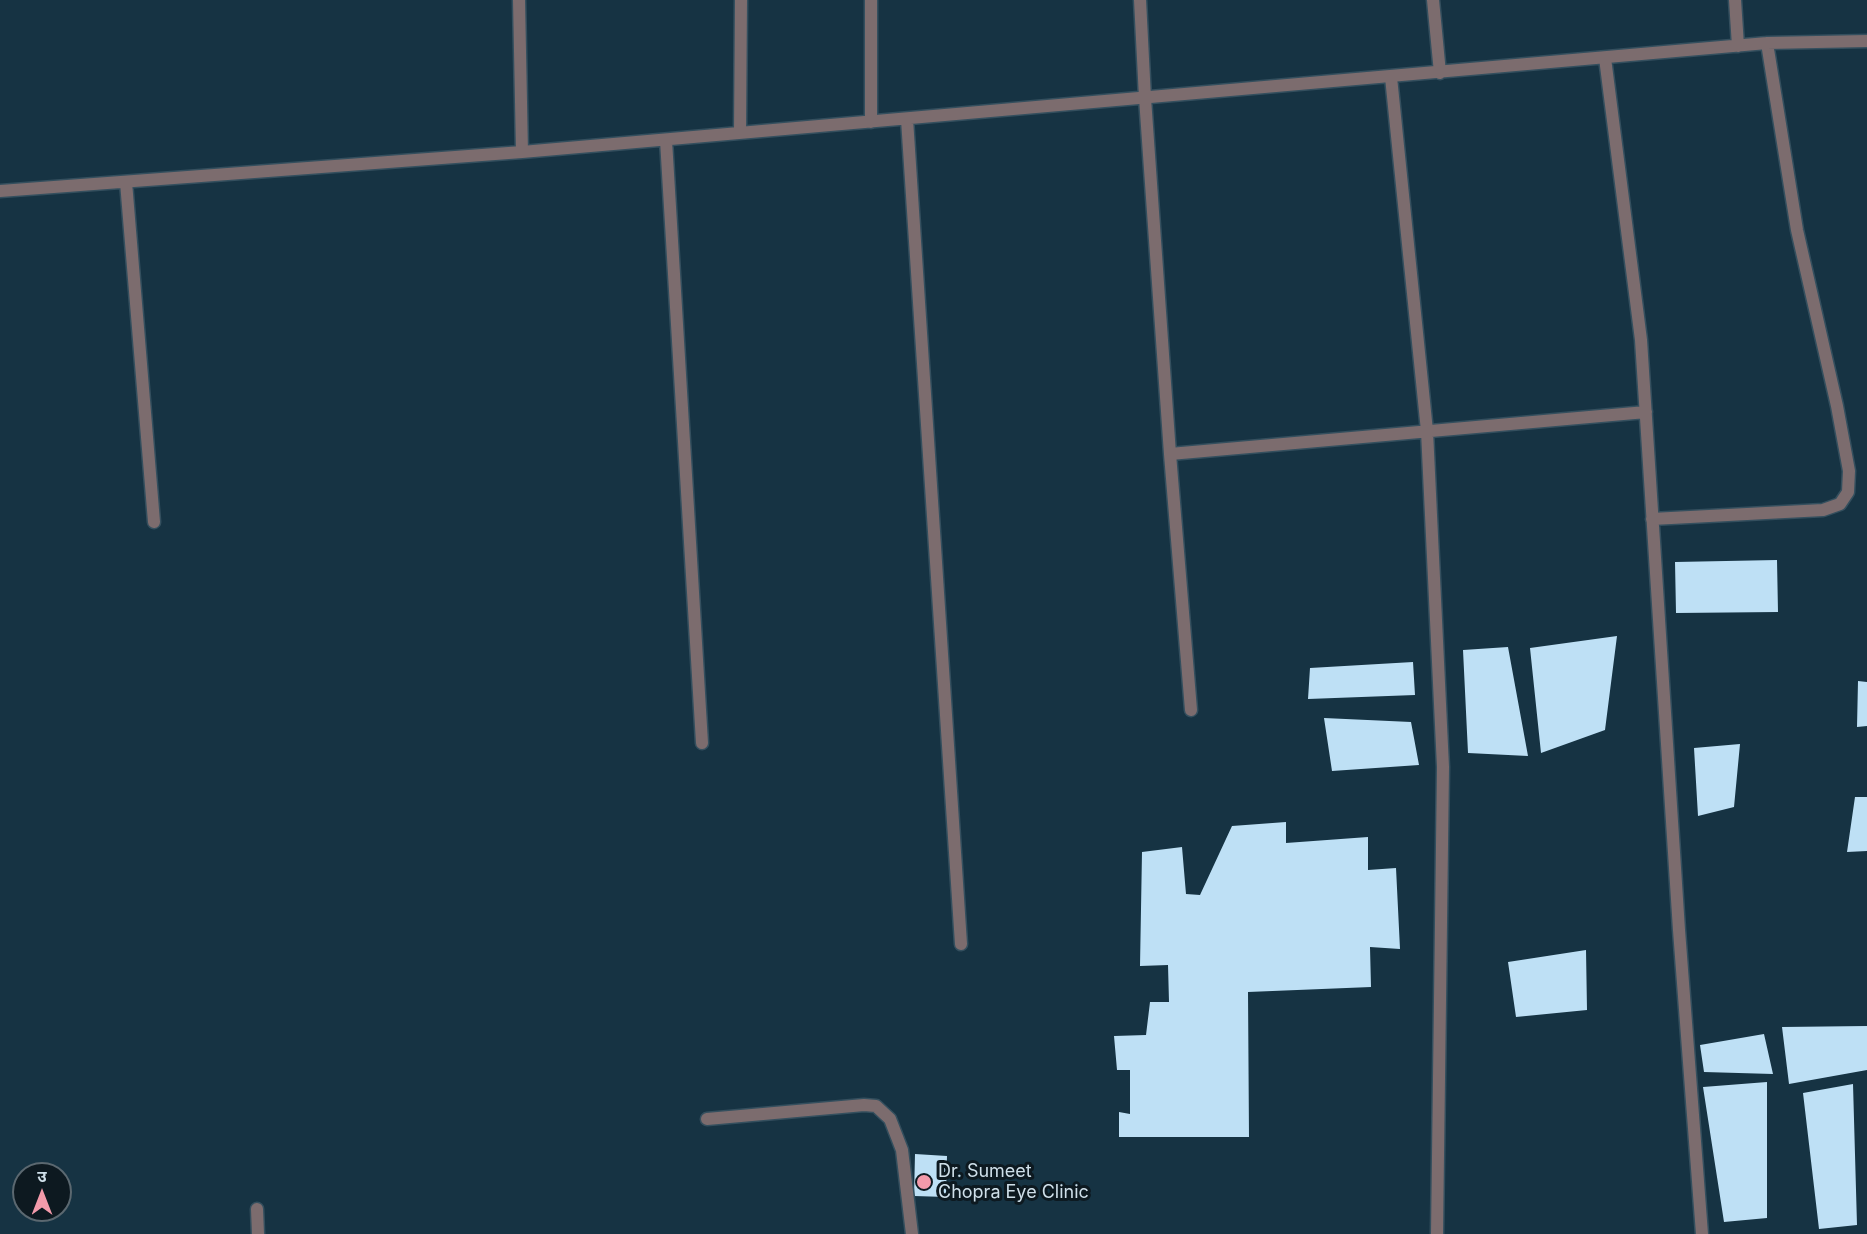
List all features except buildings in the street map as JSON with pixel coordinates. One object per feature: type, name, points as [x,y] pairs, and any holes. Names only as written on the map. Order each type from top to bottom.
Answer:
[{"type":"street","points":[[519,0],[522,153]]},
{"type":"street","points":[[740,133],[741,0]]},
{"type":"street","points":[[871,122],[872,0]]},
{"type":"street","points":[[1140,0],[1170,454],[1191,710]]},
{"type":"street","points":[[1433,0],[1440,73]]},
{"type":"street","points":[[1735,0],[1738,46]]},
{"type":"street","points":[[0,190],[522,153],[1767,43],[1867,41]]},
{"type":"street","points":[[1652,519],[1823,510],[1840,504],[1848,492],[1849,471],[1837,406],[1797,230],[1767,43]]},
{"type":"street","points":[[1605,58],[1641,340],[1678,930],[1702,1234]]},
{"type":"street","points":[[1391,77],[1427,431],[1443,767],[1437,1234]]},
{"type":"street","points":[[907,119],[962,944]]},
{"type":"street","points":[[666,140],[702,743]]},
{"type":"street","points":[[126,182],[154,522]]},
{"type":"street","points":[[1170,454],[1646,412]]},
{"type":"street","points":[[707,1119],[864,1105],[876,1106],[890,1119],[902,1150],[912,1234]]},
{"type":"street","points":[[257,1209],[258,1234]]},
{"type":"place","name":"Dr. Sumeet Chopra Eye Clinic","points":[[924,1182]]}]
